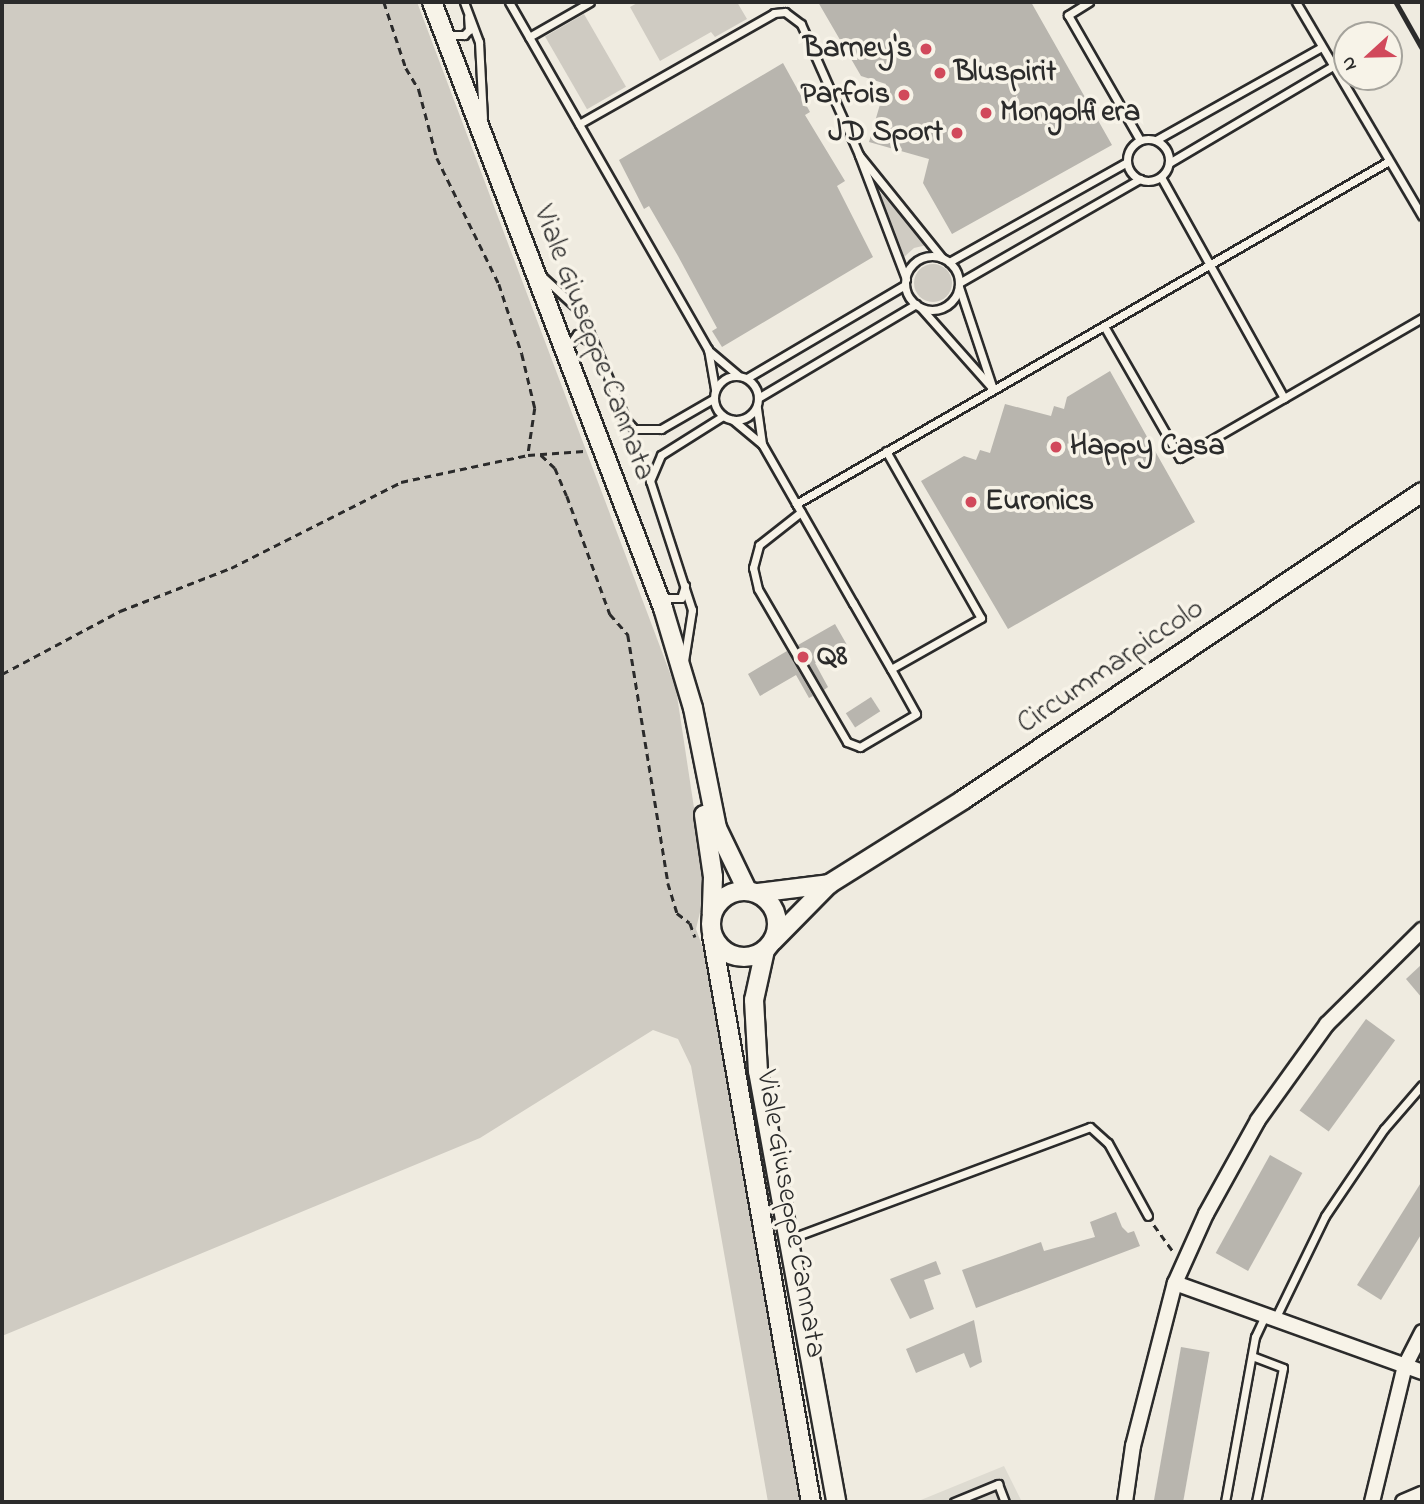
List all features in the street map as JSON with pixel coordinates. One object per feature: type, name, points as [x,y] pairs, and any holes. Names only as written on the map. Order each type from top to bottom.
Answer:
[{"type":"street","name":"Viale Giuseppe Cannata","points":[[432,2],[569,354],[659,597],[693,708],[717,828],[752,892]]},
{"type":"street","name":"Circummarpiccolo","points":[[769,945],[829,884],[963,800],[1422,492]]},
{"type":"street","name":"Viale Giuseppe Cannata","points":[[693,708],[713,877],[712,914]]},
{"type":"street","name":"Circummarpiccolo","points":[[752,892],[829,884]]},
{"type":"street","points":[[752,892],[767,899],[777,919],[769,945],[735,956],[706,939],[712,914],[725,896],[752,892]]},
{"type":"street","points":[[1125,1502],[1133,1446],[1175,1283],[1258,1120],[1327,1024],[1422,930]]},
{"type":"street","name":"Viale Giuseppe Cannata","points":[[706,939],[811,1502]]},
{"type":"street","name":"Viale Giuseppe Cannata","points":[[769,945],[758,967],[754,1031],[788,1239],[836,1502]]},
{"type":"street","points":[[1175,1283],[1422,1372]]},
{"type":"street","points":[[1372,1502],[1405,1366],[1422,1332]]},
{"type":"street","points":[[1403,1502],[1422,1494]]},
{"type":"lane","points":[[443,31],[459,38],[469,30],[464,2]]},
{"type":"lane","points":[[464,2],[479,42],[483,133]]},
{"type":"lane","points":[[509,2],[708,349],[738,375],[747,378],[757,402],[762,444]]},
{"type":"lane","points":[[529,37],[590,2]]},
{"type":"lane","points":[[1089,2],[1068,15],[1140,140]]},
{"type":"lane","points":[[1296,2],[1333,64]]},
{"type":"lane","points":[[579,124],[774,13],[793,15],[807,37],[859,155],[906,282],[918,306],[993,389]]},
{"type":"lane","points":[[747,378],[906,282],[920,260],[946,260],[1127,162],[1130,149],[1140,140],[1156,140],[1322,47]]},
{"type":"lane","points":[[1161,177],[1169,163],[1333,67]]},
{"type":"lane","points":[[1348,91],[1422,216]]},
{"type":"lane","points":[[1156,140],[1167,149],[1169,163]]},
{"type":"lane","points":[[859,155],[946,260],[959,285],[993,389]]},
{"type":"lane","points":[[796,504],[1389,161]]},
{"type":"lane","points":[[1127,162],[1140,179]]},
{"type":"lane","points":[[1161,177],[1284,398]]},
{"type":"lane","points":[[732,420],[747,417],[757,402],[918,306],[946,306],[959,285],[1140,179],[1161,177]]},
{"type":"lane","points":[[535,269],[581,312],[626,420],[634,429],[661,429],[713,399]]},
{"type":"lane","points":[[1104,326],[1180,458],[1422,318]]},
{"type":"lane","points":[[569,354],[567,342],[577,334],[595,346]]},
{"type":"lane","points":[[708,349],[715,389],[713,399],[723,416],[762,444],[796,504],[801,512],[891,669],[916,714],[860,747],[847,741],[758,589],[753,568],[759,545],[801,512]]},
{"type":"lane","points":[[715,389],[724,378],[738,375]]},
{"type":"lane","points":[[682,672],[692,610],[650,481],[661,455],[723,416]]},
{"type":"lane","points":[[886,451],[981,618],[891,669]]},
{"type":"lane","points":[[659,597],[667,601],[681,598],[685,582]]},
{"type":"lane","points":[[1225,1502],[1252,1356],[1270,1317],[1325,1216],[1384,1129],[1422,1085]]},
{"type":"lane","points":[[788,1239],[1090,1127],[1108,1143],[1149,1216]]},
{"type":"lane","points":[[1252,1356],[1283,1368],[1255,1502]]},
{"type":"lane","points":[[954,1502],[998,1484],[1005,1502]]},
{"type":"path","points":[[384,2],[406,68],[419,90],[437,158],[499,284],[522,354],[535,408],[528,455]]},
{"type":"path","points":[[2,674],[120,611],[231,568],[401,482],[528,455],[604,450]]},
{"type":"path","points":[[540,454],[555,468],[610,614],[628,635],[668,883],[677,913],[706,939]]},
{"type":"path","points":[[1149,1216],[1183,1265]]},
{"type":"shaded area","points":[[2,2],[417,2],[676,689],[706,887],[696,929],[715,981],[805,1502],[768,1502],[691,1066],[678,1039],[653,1030],[480,1138],[2,1336]]},
{"type":"shaded area","points":[[639,2],[737,2],[747,19],[715,37],[711,32],[660,61],[630,7]]},
{"type":"shaded area","points":[[584,14],[626,87],[587,109],[545,36]]},
{"type":"shaded area","points":[[878,190],[927,245],[914,248],[903,258]]},
{"type":"shaded area","points":[[933,264],[946,270],[952,283],[946,296],[933,302],[920,296],[914,283],[920,270]]},
{"type":"shaded area","points":[[1004,1466],[1022,1502],[916,1502]]},
{"type":"building","name":"Mongolfiera","points":[[818,2],[1031,2],[1112,145],[952,234],[923,183],[929,159],[869,142],[886,84],[861,76]]},
{"type":"building","points":[[783,63],[810,112],[805,115],[845,181],[837,186],[873,257],[722,347],[712,331],[717,328],[678,256],[649,206],[644,209],[619,160]]},
{"type":"building","points":[[1110,371],[1195,522],[1008,629],[921,481],[964,456],[976,460],[980,450],[990,453],[1005,404],[1051,416],[1054,406],[1064,409],[1067,397]]},
{"type":"building","points":[[835,624],[847,645],[815,663],[828,687],[824,690],[798,645]]},
{"type":"building","points":[[787,651],[813,696],[809,698],[796,675],[760,696],[748,674]]},
{"type":"building","points":[[871,697],[880,711],[855,728],[846,713]]},
{"type":"building","points":[[1422,964],[1422,998],[1406,979]]},
{"type":"building","points":[[1366,1019],[1395,1040],[1329,1132],[1300,1110]]},
{"type":"building","points":[[1270,1155],[1302,1173],[1248,1271],[1216,1253]]},
{"type":"building","points":[[1422,1181],[1422,1233],[1381,1300],[1357,1285]]},
{"type":"building","points":[[1116,1212],[1122,1227],[1128,1233],[1134,1231],[1140,1246],[976,1308],[962,1270],[1041,1242],[1044,1251],[1095,1237],[1090,1222]]},
{"type":"building","points":[[936,1261],[941,1274],[924,1280],[934,1309],[910,1319],[890,1279]]},
{"type":"building","points":[[974,1320],[982,1362],[970,1368],[964,1353],[916,1373],[906,1349]]},
{"type":"building","points":[[1181,1347],[1210,1352],[1183,1502],[1154,1502]]},
{"type":"railway","points":[[1396,2],[1422,48]]},
{"type":"place","name":"Barney's","points":[[926,49]]},
{"type":"place","name":"Bluspirit","points":[[940,73]]},
{"type":"place","name":"Parfois","points":[[904,95]]},
{"type":"place","name":"Mongolfiera","points":[[986,113]]},
{"type":"place","name":"JD Sport","points":[[957,133]]},
{"type":"place","name":"Happy Casa","points":[[1056,447]]},
{"type":"place","name":"Euronics","points":[[971,502]]},
{"type":"place","name":"Q8","points":[[803,657]]}]
